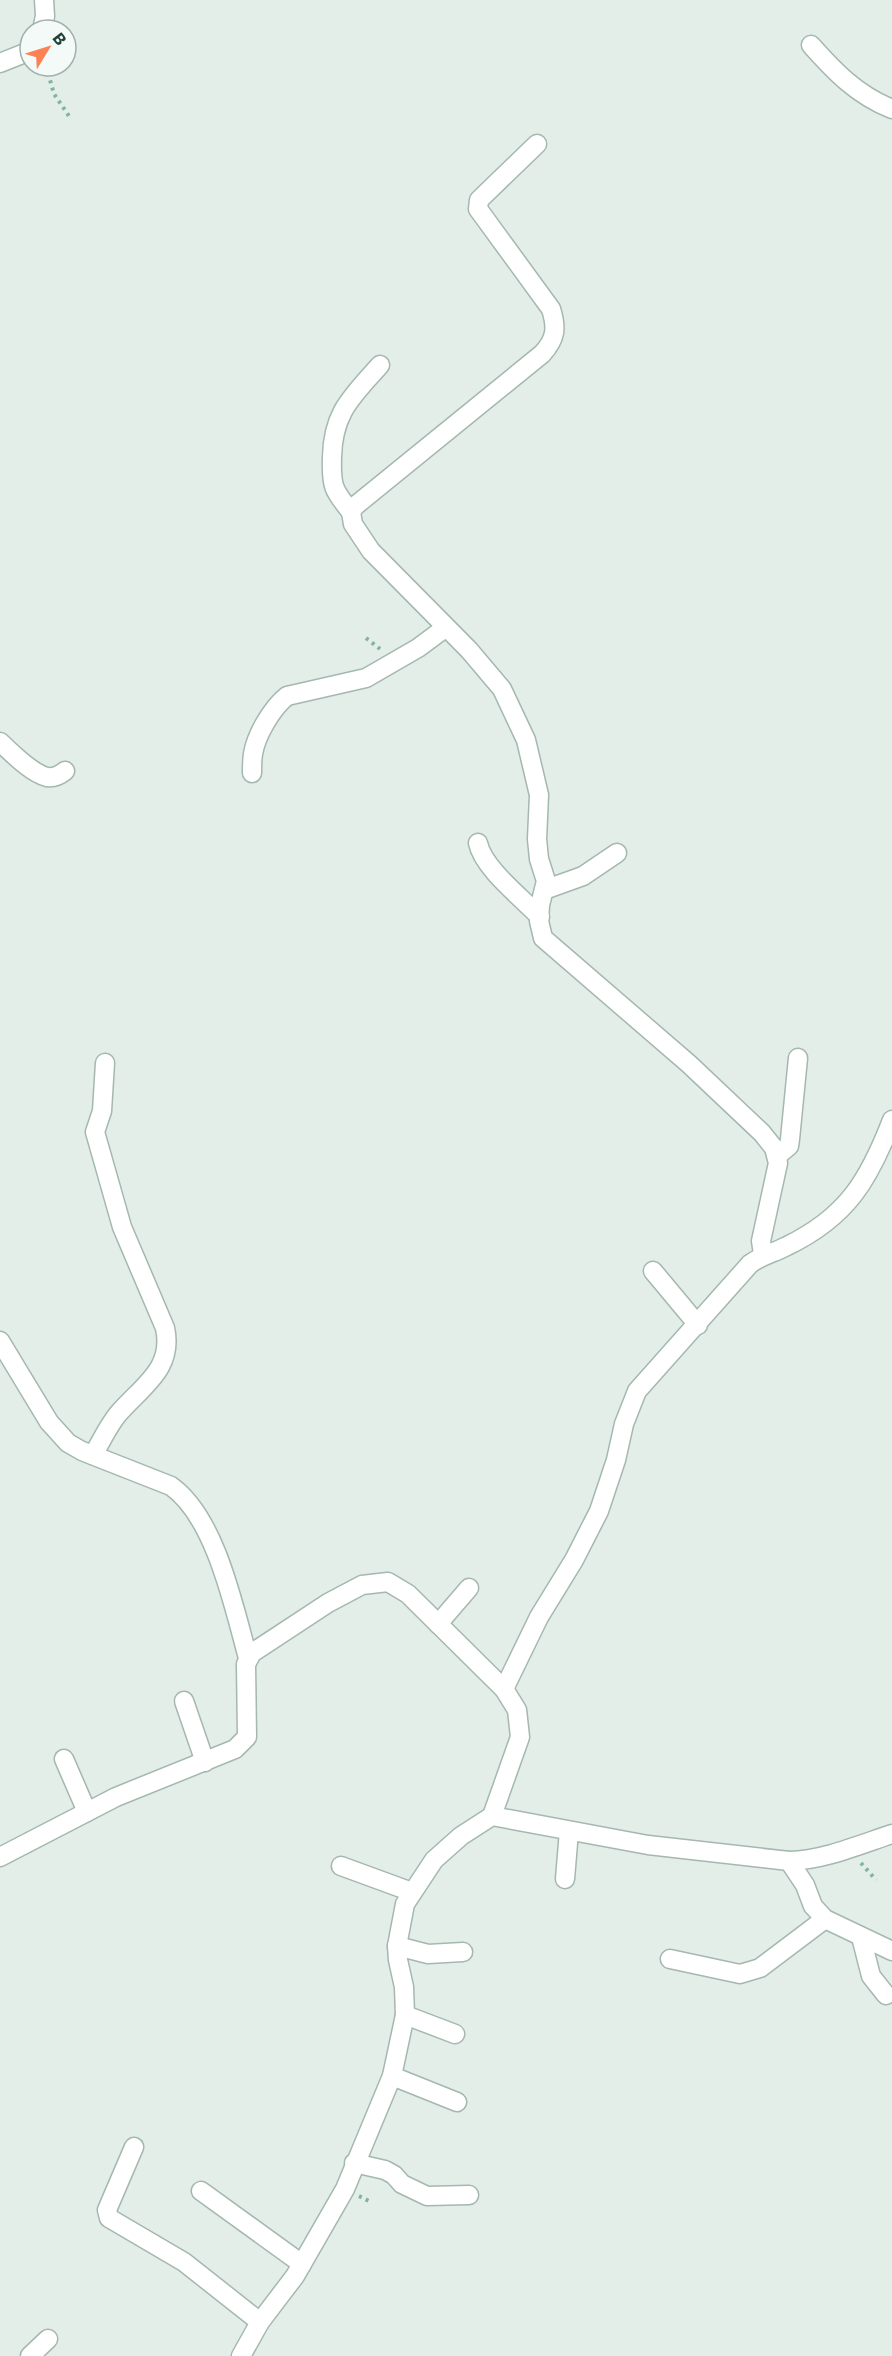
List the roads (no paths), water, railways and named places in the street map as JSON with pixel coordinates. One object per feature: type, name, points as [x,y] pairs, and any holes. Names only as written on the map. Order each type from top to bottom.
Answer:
[{"type":"street","points":[[44,0],[45,18]]},
{"type":"street","points":[[811,45],[855,90],[892,108]]},
{"type":"street","points":[[0,63],[18,57]]},
{"type":"street","points":[[351,512],[355,506],[542,354],[554,337],[556,325],[551,309],[486,221],[478,204],[479,200],[501,177],[537,144]]},
{"type":"street","points":[[380,365],[348,402],[338,419],[332,440],[332,477],[335,493],[351,512],[353,524],[371,551],[469,650],[502,689],[526,740],[538,795],[537,839],[539,859],[546,880],[540,917],[543,938],[689,1064],[762,1133],[777,1155],[778,1163],[761,1241],[763,1254]]},
{"type":"street","points":[[252,773],[253,753],[262,732],[278,703],[287,696],[366,678],[418,648],[445,628]]},
{"type":"street","points":[[0,742],[32,768],[48,777],[59,776],[65,771]]},
{"type":"street","points":[[478,843],[480,854],[488,864],[540,917]]},
{"type":"street","points":[[544,890],[582,876],[617,853]]},
{"type":"street","points":[[777,1155],[789,1146],[798,1058]]},
{"type":"street","points":[[93,1455],[116,1417],[159,1368],[167,1353],[165,1328],[122,1227],[95,1132],[102,1111],[105,1063]]},
{"type":"street","points":[[504,1689],[539,1617],[574,1560],[599,1511],[616,1460],[624,1424],[637,1391],[750,1264],[763,1254],[787,1246],[834,1217],[849,1202],[864,1183],[892,1120]]},
{"type":"street","points":[[653,1271],[698,1325]]},
{"type":"street","points":[[0,1341],[59,1435],[74,1447],[171,1486],[182,1496],[209,1536],[221,1563],[248,1658]]},
{"type":"street","points":[[1,1853],[116,1797],[236,1749],[247,1737],[246,1665],[248,1658],[275,1637],[362,1585],[388,1582],[408,1594],[504,1689],[517,1710],[520,1737],[492,1816],[461,1836],[434,1860],[412,1892],[401,1917],[398,1960],[404,1987],[405,2015],[392,2076],[345,2189],[302,2264],[260,2322],[241,2356]]},
{"type":"street","points":[[438,1624],[468,1588]]},
{"type":"street","points":[[184,1701],[205,1762]]},
{"type":"street","points":[[64,1759],[87,1812]]},
{"type":"street","points":[[492,1816],[648,1845],[789,1861],[848,1849],[892,1834]]},
{"type":"street","points":[[565,1879],[569,1832]]},
{"type":"street","points":[[789,1861],[805,1885],[813,1906],[825,1919],[892,1951]]},
{"type":"street","points":[[341,1866],[412,1892]]},
{"type":"street","points":[[670,1959],[740,1974],[760,1968],[825,1919]]},
{"type":"street","points":[[861,1937],[871,1976],[886,1995]]},
{"type":"street","points":[[398,1946],[428,1954],[463,1952]]},
{"type":"street","points":[[405,2015],[455,2034]]},
{"type":"street","points":[[392,2076],[457,2102]]},
{"type":"street","points":[[134,2147],[107,2210],[109,2218],[184,2262],[260,2322]]},
{"type":"street","points":[[354,2163],[385,2170],[394,2175],[402,2184],[427,2196],[469,2195]]},
{"type":"street","points":[[201,2192],[302,2264]]},
{"type":"street","points":[[30,2356],[48,2339]]}]
